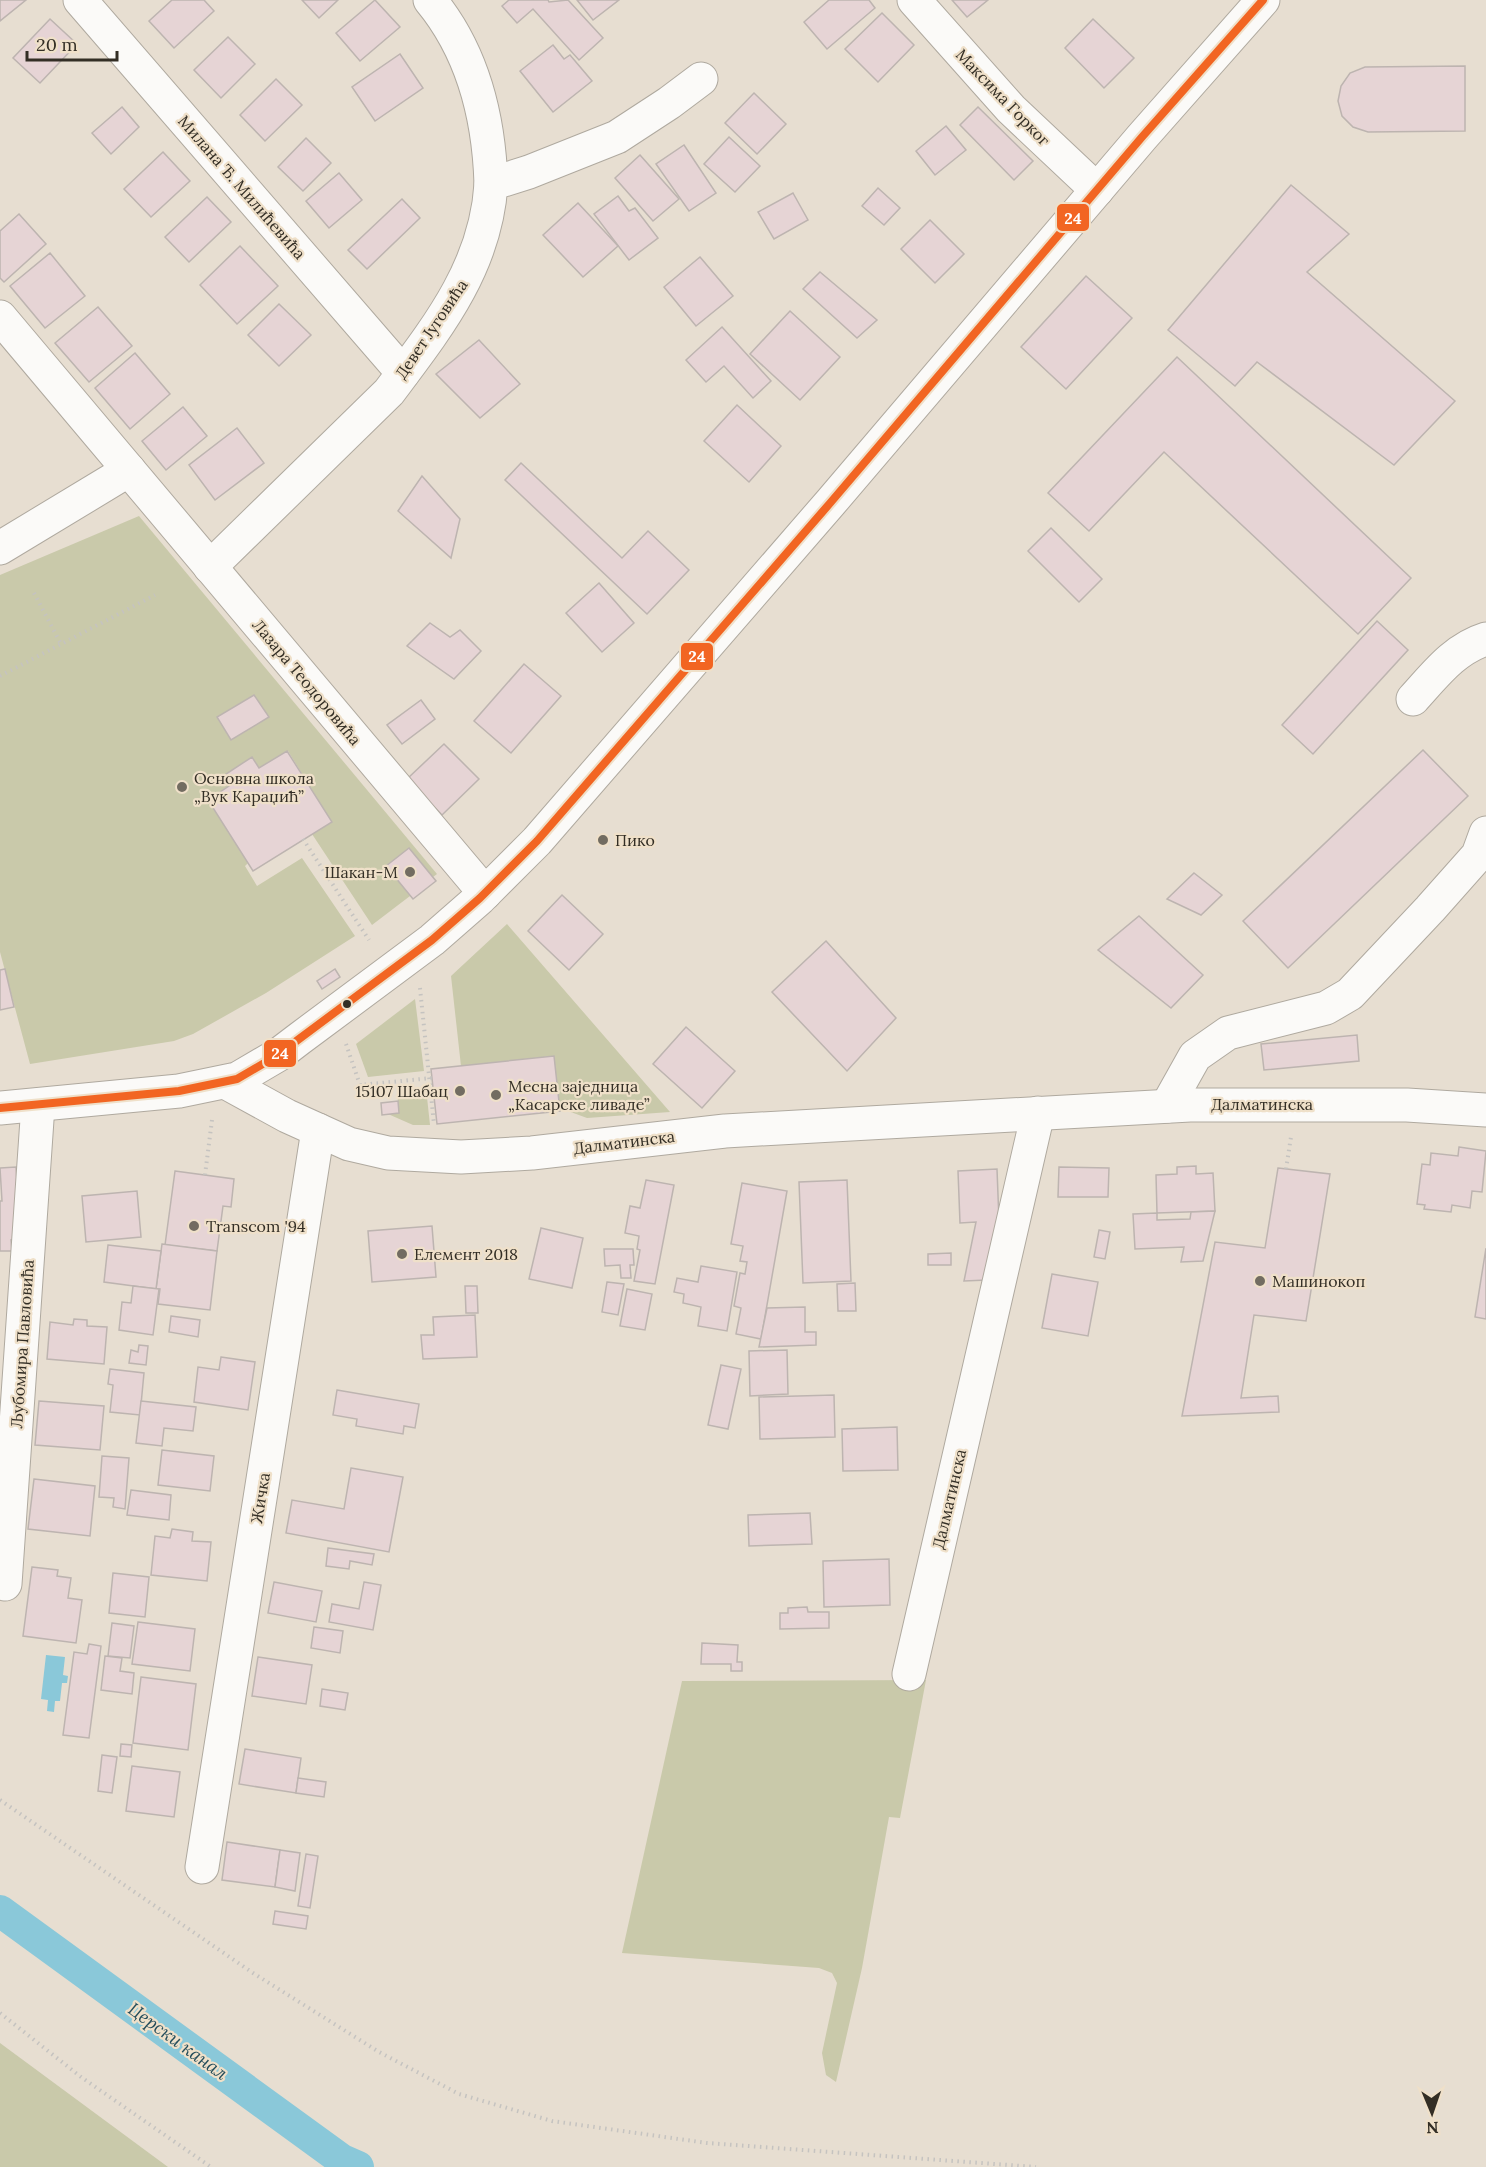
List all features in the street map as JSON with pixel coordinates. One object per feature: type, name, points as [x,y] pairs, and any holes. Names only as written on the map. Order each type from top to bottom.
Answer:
[{"type":"street","name":"Милана Ђ. Милићевића","points":[[80,0],[403,373]]},
{"type":"street","name":"Девет Југовића","points":[[210,567],[389,392],[432,334],[458,293],[476,258],[487,218],[491,183],[480,98],[471,69],[459,44],[430,0]]},
{"type":"street","name":"Максима Горког","points":[[914,0],[1011,109],[1097,190]]},
{"type":"street","points":[[0,1108],[179,1091],[237,1079],[278,1055],[432,940],[485,893],[552,824],[1263,0]]},
{"type":"street","points":[[491,183],[529,172],[617,137],[701,79]]},
{"type":"street","name":"Лазара Теодоровића","points":[[0,317],[485,893]]},
{"type":"street","points":[[0,548],[129,470]]},
{"type":"street","points":[[1413,699],[1451,658],[1476,642],[1486,639]]},
{"type":"street","points":[[1167,1106],[1195,1056],[1228,1033],[1326,1008],[1350,994],[1478,855],[1486,833]]},
{"type":"street","name":"Далматинска","points":[[225,1082],[287,1116],[349,1144],[388,1153],[461,1157],[532,1153],[725,1131],[1167,1106],[1398,1104],[1486,1110]]},
{"type":"street","name":"Љубомира Павловића","points":[[5,1584],[38,1105]]},
{"type":"street","name":"Далматинска","points":[[909,1674],[1038,1113]]},
{"type":"street","name":"Жичка","points":[[202,1867],[318,1130]]},
{"type":"path","points":[[34,594],[61,644]]},
{"type":"path","points":[[0,676],[155,595]]},
{"type":"path","points":[[303,840],[369,940]]},
{"type":"path","points":[[420,987],[438,1156]]},
{"type":"path","points":[[346,1044],[360,1085],[431,1078]]},
{"type":"path","points":[[205,1175],[212,1120]]},
{"type":"path","points":[[1286,1169],[1291,1134]]},
{"type":"path","points":[[0,1800],[253,1973],[378,2052],[459,2094],[552,2121],[707,2143],[1036,2167]]},
{"type":"path","points":[[0,2013],[81,2077],[211,2167]]},
{"type":"green space","name":"Основна школа „Вук Караџић”","points":[[139,516],[437,874],[433,877],[409,849],[387,866],[410,896],[372,925],[312,834],[331,821],[288,751],[259,768],[252,757],[226,774],[232,784],[248,863],[245,866],[257,886],[302,858],[355,936],[266,993],[193,1034],[174,1041],[30,1064],[0,952],[0,575]]},
{"type":"green space","points":[[507,924],[670,1112],[587,1118],[568,1111],[560,1111],[553,1056],[461,1066],[451,976]]},
{"type":"green space","points":[[415,999],[424,1071],[368,1077],[356,1044]]},
{"type":"green space","points":[[426,1088],[430,1125],[413,1125],[388,1114],[399,1113],[397,1091]]},
{"type":"green space","points":[[926,1680],[900,1818],[889,1817],[862,1968],[836,2082],[826,2075],[822,2053],[837,1983],[832,1973],[819,1968],[622,1953],[682,1681]]},
{"type":"green space","points":[[0,2043],[168,2167],[0,2167]]},
{"type":"water","points":[[46,1655],[65,1657],[63,1675],[68,1676],[67,1683],[62,1683],[60,1701],[55,1701],[54,1712],[47,1711],[48,1700],[41,1699]]},
{"type":"building","points":[[0,0],[26,0],[0,21]]},
{"type":"building","points":[[172,0],[204,0],[214,11],[174,48],[149,21]]},
{"type":"building","points":[[302,0],[338,0],[319,18]]},
{"type":"building","points":[[375,0],[400,27],[360,61],[336,33]]},
{"type":"building","points":[[509,0],[548,0],[549,2],[568,0],[603,38],[579,60],[533,9],[517,23],[502,6]]},
{"type":"building","points":[[577,0],[619,0],[593,20]]},
{"type":"building","points":[[829,0],[869,0],[875,8],[827,49],[804,22]]},
{"type":"building","points":[[952,0],[988,0],[967,17]]},
{"type":"building","points":[[882,13],[914,45],[878,82],[845,49]]},
{"type":"building","points":[[50,19],[77,44],[40,83],[13,58]]},
{"type":"building","points":[[1093,19],[1134,58],[1104,88],[1065,48]]},
{"type":"building","points":[[228,37],[255,64],[221,98],[194,70]]},
{"type":"building","points":[[553,45],[564,59],[570,55],[592,81],[553,112],[520,71]]},
{"type":"building","points":[[400,54],[423,88],[375,121],[352,87]]},
{"type":"building","points":[[1465,66],[1465,131],[1368,132],[1353,127],[1342,116],[1338,101],[1341,86],[1350,73],[1365,67]]},
{"type":"building","points":[[276,79],[302,105],[265,141],[240,115]]},
{"type":"building","points":[[754,93],[786,124],[757,154],[725,123]]},
{"type":"building","points":[[122,107],[139,127],[111,154],[92,133]]},
{"type":"building","points":[[978,107],[1033,161],[1014,180],[960,125]]},
{"type":"building","points":[[946,126],[966,150],[935,175],[916,151]]},
{"type":"building","points":[[729,137],[760,166],[735,192],[704,164]]},
{"type":"building","points":[[306,138],[331,163],[303,191],[278,167]]},
{"type":"building","points":[[684,145],[716,193],[689,211],[656,164]]},
{"type":"building","points":[[163,152],[190,181],[151,217],[124,189]]},
{"type":"building","points":[[640,155],[679,199],[653,221],[615,178]]},
{"type":"building","points":[[339,173],[362,200],[329,228],[306,201]]},
{"type":"building","points":[[1291,185],[1349,234],[1307,272],[1455,401],[1394,465],[1257,362],[1235,386],[1168,330]]},
{"type":"building","points":[[878,188],[900,208],[884,225],[862,206]]},
{"type":"building","points":[[793,193],[808,220],[774,239],[758,212]]},
{"type":"building","points":[[618,196],[629,211],[635,208],[658,238],[629,260],[594,214]]},
{"type":"building","points":[[207,197],[231,222],[189,262],[165,237]]},
{"type":"building","points":[[402,199],[420,218],[367,269],[348,250]]},
{"type":"building","points":[[578,203],[618,246],[583,277],[543,235]]},
{"type":"building","points":[[19,214],[46,244],[4,282],[0,278],[0,231]]},
{"type":"building","points":[[930,220],[964,254],[935,283],[901,249]]},
{"type":"building","points":[[240,246],[278,286],[237,324],[200,285]]},
{"type":"building","points":[[50,253],[85,296],[45,328],[10,286]]},
{"type":"building","points":[[700,257],[733,296],[696,326],[664,287]]},
{"type":"building","points":[[820,272],[877,320],[857,338],[803,289]]},
{"type":"building","points":[[1086,276],[1132,318],[1066,389],[1021,347]]},
{"type":"building","points":[[279,304],[311,335],[279,366],[248,335]]},
{"type":"building","points":[[98,307],[132,346],[89,382],[55,343]]},
{"type":"building","points":[[790,311],[840,357],[800,400],[750,354]]},
{"type":"building","points":[[722,327],[771,381],[753,398],[724,366],[706,382],[686,360]]},
{"type":"building","points":[[479,340],[520,384],[480,418],[436,374]]},
{"type":"building","points":[[135,353],[170,394],[130,429],[95,388]]},
{"type":"building","points":[[1177,357],[1411,578],[1358,634],[1164,452],[1089,531],[1048,493]]},
{"type":"building","points":[[737,405],[781,446],[749,482],[704,441]]},
{"type":"building","points":[[183,407],[207,436],[166,470],[142,441]]},
{"type":"building","points":[[237,428],[264,463],[215,500],[189,465]]},
{"type":"building","points":[[521,463],[622,558],[648,531],[689,570],[647,614],[505,480]]},
{"type":"building","points":[[422,476],[460,519],[451,558],[398,511]]},
{"type":"building","points":[[1051,528],[1102,579],[1079,602],[1028,551]]},
{"type":"building","points":[[599,583],[634,623],[602,652],[566,613]]},
{"type":"building","points":[[1377,621],[1408,650],[1313,754],[1282,725]]},
{"type":"building","points":[[430,623],[450,637],[460,630],[481,651],[454,679],[407,646]]},
{"type":"building","points":[[524,664],[561,696],[511,753],[474,721]]},
{"type":"building","points":[[254,695],[269,717],[231,740],[217,717]]},
{"type":"building","points":[[421,700],[435,719],[402,744],[387,725]]},
{"type":"building","points":[[444,744],[479,779],[442,815],[407,779]]},
{"type":"building","points":[[1423,750],[1468,796],[1288,968],[1243,921]]},
{"type":"building","points":[[287,751],[332,822],[253,871],[208,800],[232,784],[226,774],[252,757],[259,768]]},
{"type":"building","name":"Шакан-М","points":[[409,848],[436,881],[413,899],[386,866]]},
{"type":"building","points":[[1194,873],[1222,895],[1201,915],[1167,899]]},
{"type":"building","points":[[562,895],[603,934],[569,970],[528,931]]},
{"type":"building","points":[[1139,916],[1203,975],[1171,1008],[1098,950]]},
{"type":"building","points":[[826,941],[896,1018],[847,1071],[772,992]]},
{"type":"building","points":[[5,969],[14,1007],[0,1010],[0,970]]},
{"type":"building","points":[[335,969],[340,977],[322,989],[317,981]]},
{"type":"building","points":[[686,1027],[735,1071],[702,1108],[653,1064]]},
{"type":"building","points":[[1357,1035],[1359,1061],[1264,1070],[1261,1044]]},
{"type":"building","name":"Месна заједница „Касарске ливаде”","points":[[554,1056],[560,1111],[437,1124],[431,1069]]},
{"type":"building","points":[[398,1101],[399,1113],[382,1115],[381,1103]]},
{"type":"building","points":[[1459,1147],[1486,1151],[1482,1192],[1472,1191],[1470,1208],[1452,1205],[1451,1212],[1424,1209],[1425,1205],[1417,1204],[1422,1164],[1430,1165],[1431,1153],[1458,1156]]},
{"type":"building","points":[[1196,1166],[1196,1174],[1213,1173],[1215,1211],[1157,1213],[1156,1175],[1177,1174],[1177,1167]]},
{"type":"building","points":[[16,1167],[21,1239],[11,1240],[12,1251],[0,1251],[0,1201],[2,1201],[0,1168]]},
{"type":"building","points":[[1059,1167],[1109,1168],[1108,1197],[1058,1197]]},
{"type":"building","name":"Машинокоп","points":[[1278,1168],[1330,1174],[1306,1321],[1254,1315],[1241,1398],[1278,1396],[1279,1412],[1182,1416],[1215,1242],[1265,1248]]},
{"type":"building","points":[[997,1169],[999,1221],[987,1280],[964,1281],[976,1222],[960,1223],[958,1171]]},
{"type":"building","name":"Transcom '94","points":[[175,1171],[234,1179],[231,1207],[223,1206],[217,1251],[165,1245]]},
{"type":"building","points":[[646,1180],[674,1185],[655,1284],[634,1281],[640,1250],[637,1249],[639,1236],[625,1233],[630,1206],[640,1208]]},
{"type":"building","points":[[847,1180],[851,1281],[803,1283],[799,1182]]},
{"type":"building","points":[[742,1183],[787,1191],[761,1339],[736,1334],[741,1308],[734,1306],[740,1273],[745,1274],[747,1262],[740,1261],[743,1246],[731,1244]]},
{"type":"building","points":[[137,1191],[141,1237],[86,1242],[82,1196]]},
{"type":"building","points":[[1215,1211],[1203,1261],[1181,1262],[1184,1247],[1135,1249],[1133,1214],[1157,1213],[1157,1220],[1190,1219],[1191,1212]]},
{"type":"building","name":"Елемент 2018","points":[[432,1226],[436,1277],[372,1282],[368,1231]]},
{"type":"building","points":[[541,1228],[583,1238],[572,1288],[529,1279]]},
{"type":"building","points":[[1099,1230],[1110,1232],[1105,1259],[1094,1257]]},
{"type":"building","points":[[162,1244],[217,1251],[210,1310],[158,1304],[160,1289],[156,1289]]},
{"type":"building","points":[[108,1245],[161,1251],[156,1289],[104,1282]]},
{"type":"building","points":[[1486,1248],[1486,1319],[1475,1317]]},
{"type":"building","points":[[604,1249],[633,1249],[634,1265],[630,1265],[631,1278],[621,1278],[620,1265],[605,1266]]},
{"type":"building","points":[[951,1253],[951,1265],[928,1265],[928,1254]]},
{"type":"building","points":[[701,1266],[737,1272],[727,1331],[698,1326],[701,1307],[683,1303],[684,1294],[674,1292],[677,1278],[698,1282]]},
{"type":"building","points":[[1052,1274],[1098,1282],[1088,1336],[1042,1328]]},
{"type":"building","points":[[607,1282],[624,1284],[618,1315],[602,1312]]},
{"type":"building","points":[[855,1283],[856,1311],[838,1311],[837,1284]]},
{"type":"building","points":[[133,1286],[159,1289],[153,1335],[119,1330],[122,1302],[131,1303]]},
{"type":"building","points":[[465,1286],[477,1286],[478,1313],[466,1313]]},
{"type":"building","points":[[627,1289],[652,1294],[645,1330],[620,1326]]},
{"type":"building","points":[[805,1307],[805,1332],[816,1332],[816,1345],[759,1347],[767,1308]]},
{"type":"building","points":[[475,1315],[477,1357],[423,1359],[421,1335],[434,1335],[433,1317]]},
{"type":"building","points":[[171,1316],[200,1320],[198,1337],[169,1332]]},
{"type":"building","points":[[74,1319],[87,1320],[87,1326],[107,1327],[104,1364],[47,1359],[50,1322],[73,1325]]},
{"type":"building","points":[[139,1345],[148,1346],[146,1365],[129,1363],[131,1350],[138,1352]]},
{"type":"building","points":[[787,1350],[788,1394],[750,1396],[749,1351]]},
{"type":"building","points":[[221,1357],[255,1362],[248,1410],[194,1402],[198,1367],[219,1370]]},
{"type":"building","points":[[721,1365],[741,1369],[728,1429],[708,1425]]},
{"type":"building","points":[[110,1369],[144,1373],[140,1415],[110,1412],[113,1385],[108,1384]]},
{"type":"building","points":[[337,1390],[419,1404],[415,1428],[404,1426],[403,1434],[356,1426],[357,1419],[333,1415]]},
{"type":"building","points":[[834,1395],[835,1437],[760,1439],[759,1397]]},
{"type":"building","points":[[39,1401],[104,1406],[100,1450],[35,1445]]},
{"type":"building","points":[[141,1401],[196,1407],[193,1431],[164,1428],[162,1446],[136,1443]]},
{"type":"building","points":[[897,1427],[898,1470],[843,1471],[842,1429]]},
{"type":"building","points":[[162,1450],[214,1456],[210,1491],[158,1485]]},
{"type":"building","points":[[102,1456],[129,1458],[125,1509],[113,1507],[114,1498],[99,1497]]},
{"type":"building","points":[[351,1468],[403,1477],[389,1552],[286,1533],[292,1500],[344,1509]]},
{"type":"building","points":[[34,1479],[95,1486],[90,1536],[28,1529]]},
{"type":"building","points":[[131,1490],[171,1495],[169,1520],[127,1515]]},
{"type":"building","points":[[810,1513],[812,1544],[749,1546],[748,1515]]},
{"type":"building","points":[[172,1529],[193,1532],[192,1541],[211,1542],[207,1581],[151,1575],[155,1536],[170,1538]]},
{"type":"building","points":[[328,1548],[374,1554],[372,1565],[350,1561],[349,1569],[326,1566]]},
{"type":"building","points":[[889,1559],[890,1605],[824,1607],[823,1561]]},
{"type":"building","points":[[32,1567],[58,1570],[57,1576],[71,1578],[68,1598],[82,1600],[76,1643],[23,1636]]},
{"type":"building","points":[[113,1573],[149,1577],[145,1617],[109,1613]]},
{"type":"building","points":[[274,1582],[322,1591],[316,1622],[268,1613]]},
{"type":"building","points":[[364,1582],[381,1585],[373,1630],[329,1622],[332,1604],[359,1609]]},
{"type":"building","points":[[807,1607],[808,1612],[829,1612],[829,1628],[780,1629],[780,1613],[788,1613],[788,1608]]},
{"type":"building","points":[[138,1622],[195,1629],[190,1671],[132,1664]]},
{"type":"building","points":[[112,1623],[134,1626],[130,1658],[108,1656]]},
{"type":"building","points":[[314,1627],[343,1631],[340,1653],[311,1648]]},
{"type":"building","points":[[702,1643],[738,1645],[737,1662],[742,1662],[742,1671],[731,1671],[731,1664],[701,1664]]},
{"type":"building","points":[[89,1644],[101,1646],[89,1738],[63,1735],[74,1652],[87,1654]]},
{"type":"building","points":[[105,1656],[122,1658],[120,1671],[134,1673],[132,1694],[101,1690]]},
{"type":"building","points":[[258,1657],[312,1665],[306,1704],[252,1696]]},
{"type":"building","points":[[141,1677],[196,1684],[188,1750],[133,1743]]},
{"type":"building","points":[[322,1689],[348,1693],[345,1710],[320,1706]]},
{"type":"building","points":[[121,1744],[132,1745],[131,1757],[120,1756]]},
{"type":"building","points":[[245,1749],[301,1758],[296,1793],[239,1784]]},
{"type":"building","points":[[102,1755],[117,1757],[112,1793],[98,1791]]},
{"type":"building","points":[[132,1766],[180,1772],[174,1817],[126,1811]]},
{"type":"building","points":[[298,1778],[326,1782],[324,1797],[296,1793]]},
{"type":"building","points":[[227,1842],[280,1850],[275,1887],[222,1880]]},
{"type":"building","points":[[280,1850],[300,1853],[295,1891],[275,1887]]},
{"type":"building","points":[[306,1854],[318,1856],[310,1908],[298,1906]]},
{"type":"building","points":[[275,1911],[308,1916],[306,1929],[273,1924]]},
{"type":"waterway","name":"Церски канал","points":[[0,1911],[342,2160],[358,2167]]},
{"type":"transit line","name":"24","points":[[0,1108],[179,1091],[237,1079],[278,1055],[432,940],[480,898],[537,841],[831,502],[1142,137],[1263,0]]},
{"type":"place","name":"Основна школа „Вук Караџић”","points":[[182,787]]},
{"type":"place","name":"Пико","points":[[603,840]]},
{"type":"place","name":"Шакан-М","points":[[410,872]]},
{"type":"place","name":"15107 Шабац","points":[[460,1091]]},
{"type":"place","name":"Месна заједница „Касарске ливаде”","points":[[496,1095]]},
{"type":"place","name":"Transcom '94","points":[[194,1226]]},
{"type":"place","name":"Елемент 2018","points":[[402,1254]]},
{"type":"place","name":"Машинокоп","points":[[1260,1281]]}]
